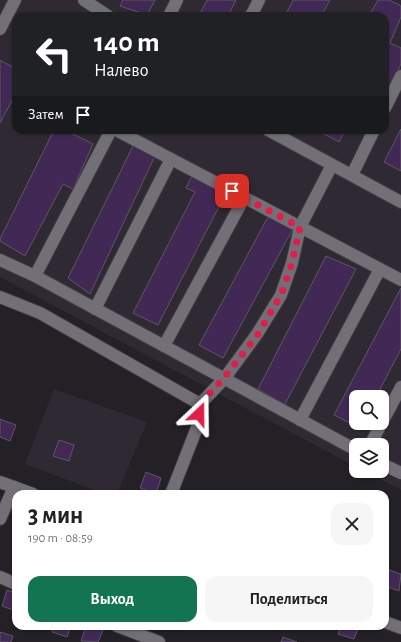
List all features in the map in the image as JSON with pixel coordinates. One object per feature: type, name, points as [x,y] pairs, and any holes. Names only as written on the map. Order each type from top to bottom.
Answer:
[{"type":"street","points":[[0,29],[15,0]]},
{"type":"street","points":[[84,0],[102,12]]},
{"type":"street","points":[[105,0],[106,12]]},
{"type":"street","points":[[171,12],[177,0]]},
{"type":"street","points":[[253,12],[259,0]]},
{"type":"street","points":[[389,100],[401,76]]},
{"type":"street","points":[[35,276],[109,134]]},
{"type":"street","points":[[124,134],[401,280]]},
{"type":"street","points":[[275,134],[401,202]]},
{"type":"street","points":[[352,175],[372,134]]},
{"type":"street","points":[[95,309],[171,159]]},
{"type":"street","points":[[173,490],[198,425],[200,404],[224,378],[258,334],[281,295],[292,263],[300,227],[332,165]]},
{"type":"street","points":[[164,346],[244,198]]},
{"type":"street","points":[[0,260],[35,276],[349,446]]},
{"type":"street","points":[[300,420],[380,269]]},
{"type":"street","points":[[0,297],[40,313],[200,404]]},
{"type":"street","points":[[374,438],[401,387]]},
{"type":"street","points":[[389,467],[401,473]]},
{"type":"street","points":[[0,482],[22,490]]},
{"type":"street","points":[[0,519],[12,492]]},
{"type":"street","points":[[0,578],[12,582]]},
{"type":"street","points":[[389,624],[401,628]]},
{"type":"street","points":[[128,630],[159,642]]},
{"type":"shaded area","points":[[0,0],[401,0],[401,490],[378,478],[389,478],[389,438],[349,438],[349,463],[0,277]]},
{"type":"shaded area","points":[[54,389],[147,422],[119,490],[94,490],[25,464]]},
{"type":"building","points":[[123,0],[155,0],[149,12],[138,12],[120,6]]},
{"type":"building","points":[[207,0],[236,0],[230,12],[201,12]]},
{"type":"building","points":[[293,0],[330,0],[323,12],[287,12]]},
{"type":"building","points":[[378,0],[389,0],[401,6],[401,17],[390,43],[401,48],[401,64],[390,85],[389,12],[371,12]]},
{"type":"building","points":[[0,60],[12,67],[12,100],[0,123]]},
{"type":"building","points":[[401,129],[401,171],[384,162]]},
{"type":"building","points":[[52,134],[73,134],[93,144],[73,189],[63,184],[25,256],[0,241]]},
{"type":"building","points":[[324,134],[343,134],[339,142]]},
{"type":"building","points":[[133,146],[155,156],[90,294],[68,278]]},
{"type":"building","points":[[193,174],[226,193],[158,325],[133,313],[195,192],[186,188]]},
{"type":"building","points":[[269,215],[294,227],[223,358],[199,345]]},
{"type":"building","points":[[326,256],[356,269],[285,404],[258,389]]},
{"type":"building","points":[[401,288],[401,349],[380,390],[349,390],[349,422],[334,415]]},
{"type":"building","points":[[0,419],[16,425],[10,441],[0,437]]},
{"type":"building","points":[[59,440],[74,445],[69,461],[53,456]]},
{"type":"building","points":[[146,472],[161,478],[157,490],[145,490],[140,488]]},
{"type":"building","points":[[389,570],[401,574],[399,591],[389,587]]},
{"type":"building","points":[[7,590],[12,592],[12,610],[2,606]]},
{"type":"building","points":[[53,630],[70,630],[67,637],[52,632]]},
{"type":"building","points":[[85,630],[103,630],[98,642],[81,641]]},
{"type":"building","points":[[340,630],[357,630],[354,639],[338,634]]},
{"type":"building","points":[[0,632],[13,636],[11,642],[0,642]]},
{"type":"building","points":[[283,637],[297,642],[281,642]]},
{"type":"route","points":[[199,414],[200,404],[224,378],[258,334],[281,295],[292,263],[300,227],[232,191]]}]
